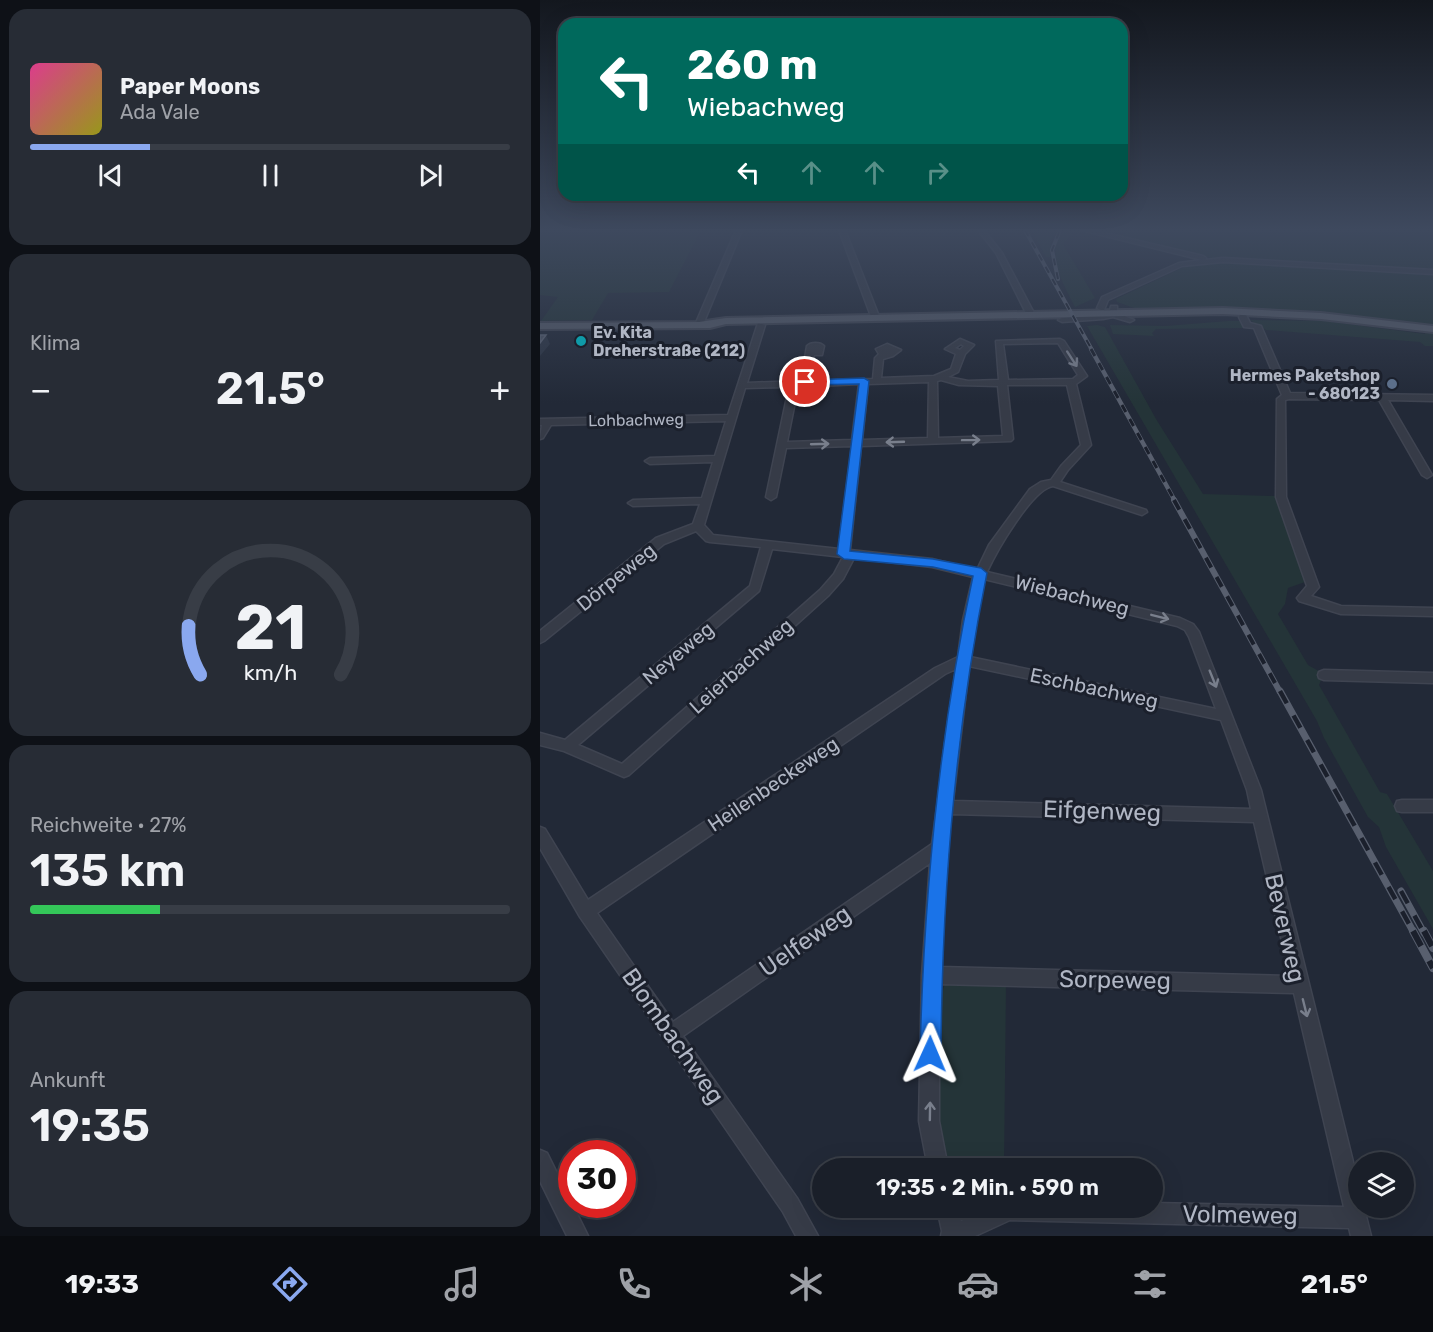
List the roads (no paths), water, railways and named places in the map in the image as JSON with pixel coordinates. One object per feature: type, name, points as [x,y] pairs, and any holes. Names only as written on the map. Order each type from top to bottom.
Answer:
[{"type":"main road","points":[[540,327],[761,325],[1032,318],[1107,312],[1129,316]]},
{"type":"main road","points":[[1032,318],[1062,320],[1129,316],[1196,318],[1248,315],[1346,319],[1433,329]]},
{"type":"main road","points":[[699,325],[726,321],[876,322]]},
{"type":"street","points":[[699,325],[715,288]]},
{"type":"street","points":[[863,288],[876,322]]},
{"type":"street","points":[[1017,288],[1032,318]]},
{"type":"street","points":[[1107,312],[1104,300],[1130,288]]},
{"type":"street","points":[[1107,312],[1112,296]]},
{"type":"street","points":[[1062,320],[1107,312]]},
{"type":"street","points":[[1248,315],[1247,325],[1257,326],[1287,396]]},
{"type":"street","points":[[698,526],[761,325],[804,321]]},
{"type":"street","points":[[742,386],[938,379],[953,383],[1004,383],[1072,386],[1083,376],[1060,341],[999,343],[1004,383],[1008,439],[782,445]]},
{"type":"street","points":[[771,497],[782,445],[810,353]]},
{"type":"street","points":[[938,379],[955,370],[961,353]]},
{"type":"street","points":[[877,381],[879,358],[883,354]]},
{"type":"street","points":[[933,441],[938,379]]},
{"type":"street","points":[[847,555],[864,381]]},
{"type":"street","points":[[1054,483],[1064,468],[1086,445],[1072,386]]},
{"type":"street","points":[[1433,398],[1287,396],[1281,399],[1281,497],[1313,587],[1303,598],[1341,610],[1433,612]]},
{"type":"street","points":[[1382,397],[1427,475]]},
{"type":"street","name":"Lohbachweg","points":[[544,422],[731,418]]},
{"type":"street","points":[[540,436],[544,422]]},
{"type":"street","points":[[650,461],[718,459]]},
{"type":"street","points":[[937,1158],[929,1121],[932,975],[939,848],[962,660],[981,573],[993,548],[1034,491],[1045,483],[1054,483],[1142,512]]},
{"type":"street","points":[[633,504],[704,501]]},
{"type":"street","name":"Wiebachweg","points":[[698,526],[710,538],[933,563],[1180,622],[1189,627]]},
{"type":"street","name":"Dörpeweg","points":[[540,638],[660,541],[698,526]]},
{"type":"street","name":"Neyeweg","points":[[567,746],[755,588],[766,546]]},
{"type":"street","name":"Leierbachweg","points":[[567,746],[624,771],[824,593],[838,576],[847,555]]},
{"type":"street","name":"Beverweg","points":[[1189,627],[1195,635],[1244,759],[1358,1227]]},
{"type":"street","name":"Eschbachweg","points":[[962,660],[1226,716]]},
{"type":"street","name":"Heilenbeckeweg","points":[[586,911],[930,678],[962,660]]},
{"type":"street","points":[[1324,675],[1433,678]]},
{"type":"street","points":[[540,739],[567,746]]},
{"type":"street","points":[[1402,806],[1433,806]]},
{"type":"street","name":"Eifgenweg","points":[[945,807],[1259,816]]},
{"type":"street","name":"Blombachweg","points":[[540,834],[586,911],[808,1236]]},
{"type":"street","name":"Uelfeweg","points":[[671,1034],[939,848]]},
{"type":"street","name":"Sorpeweg","points":[[932,975],[1299,985]]},
{"type":"street","points":[[540,1160],[578,1236]]},
{"type":"street","name":"Volmeweg","points":[[953,1235],[1010,1210],[1358,1227]]},
{"type":"street","points":[[949,1218],[953,1235]]},
{"type":"railway","points":[[1057,288],[1092,350]]},
{"type":"railway","points":[[1091,349],[1175,501]]},
{"type":"railway","points":[[1174,500],[1280,692]]},
{"type":"railway","points":[[1280,691],[1414,933]]},
{"type":"railway","points":[[1401,891],[1424,933]]},
{"type":"railway","points":[[1413,931],[1433,968]]},
{"type":"railway","points":[[1424,931],[1433,948]]},
{"type":"place","name":"Ev. Kita Dreherstraße (212)","points":[[581,341]]},
{"type":"place","name":"Hermes Paketshop - 680123","points":[[1392,384]]}]
